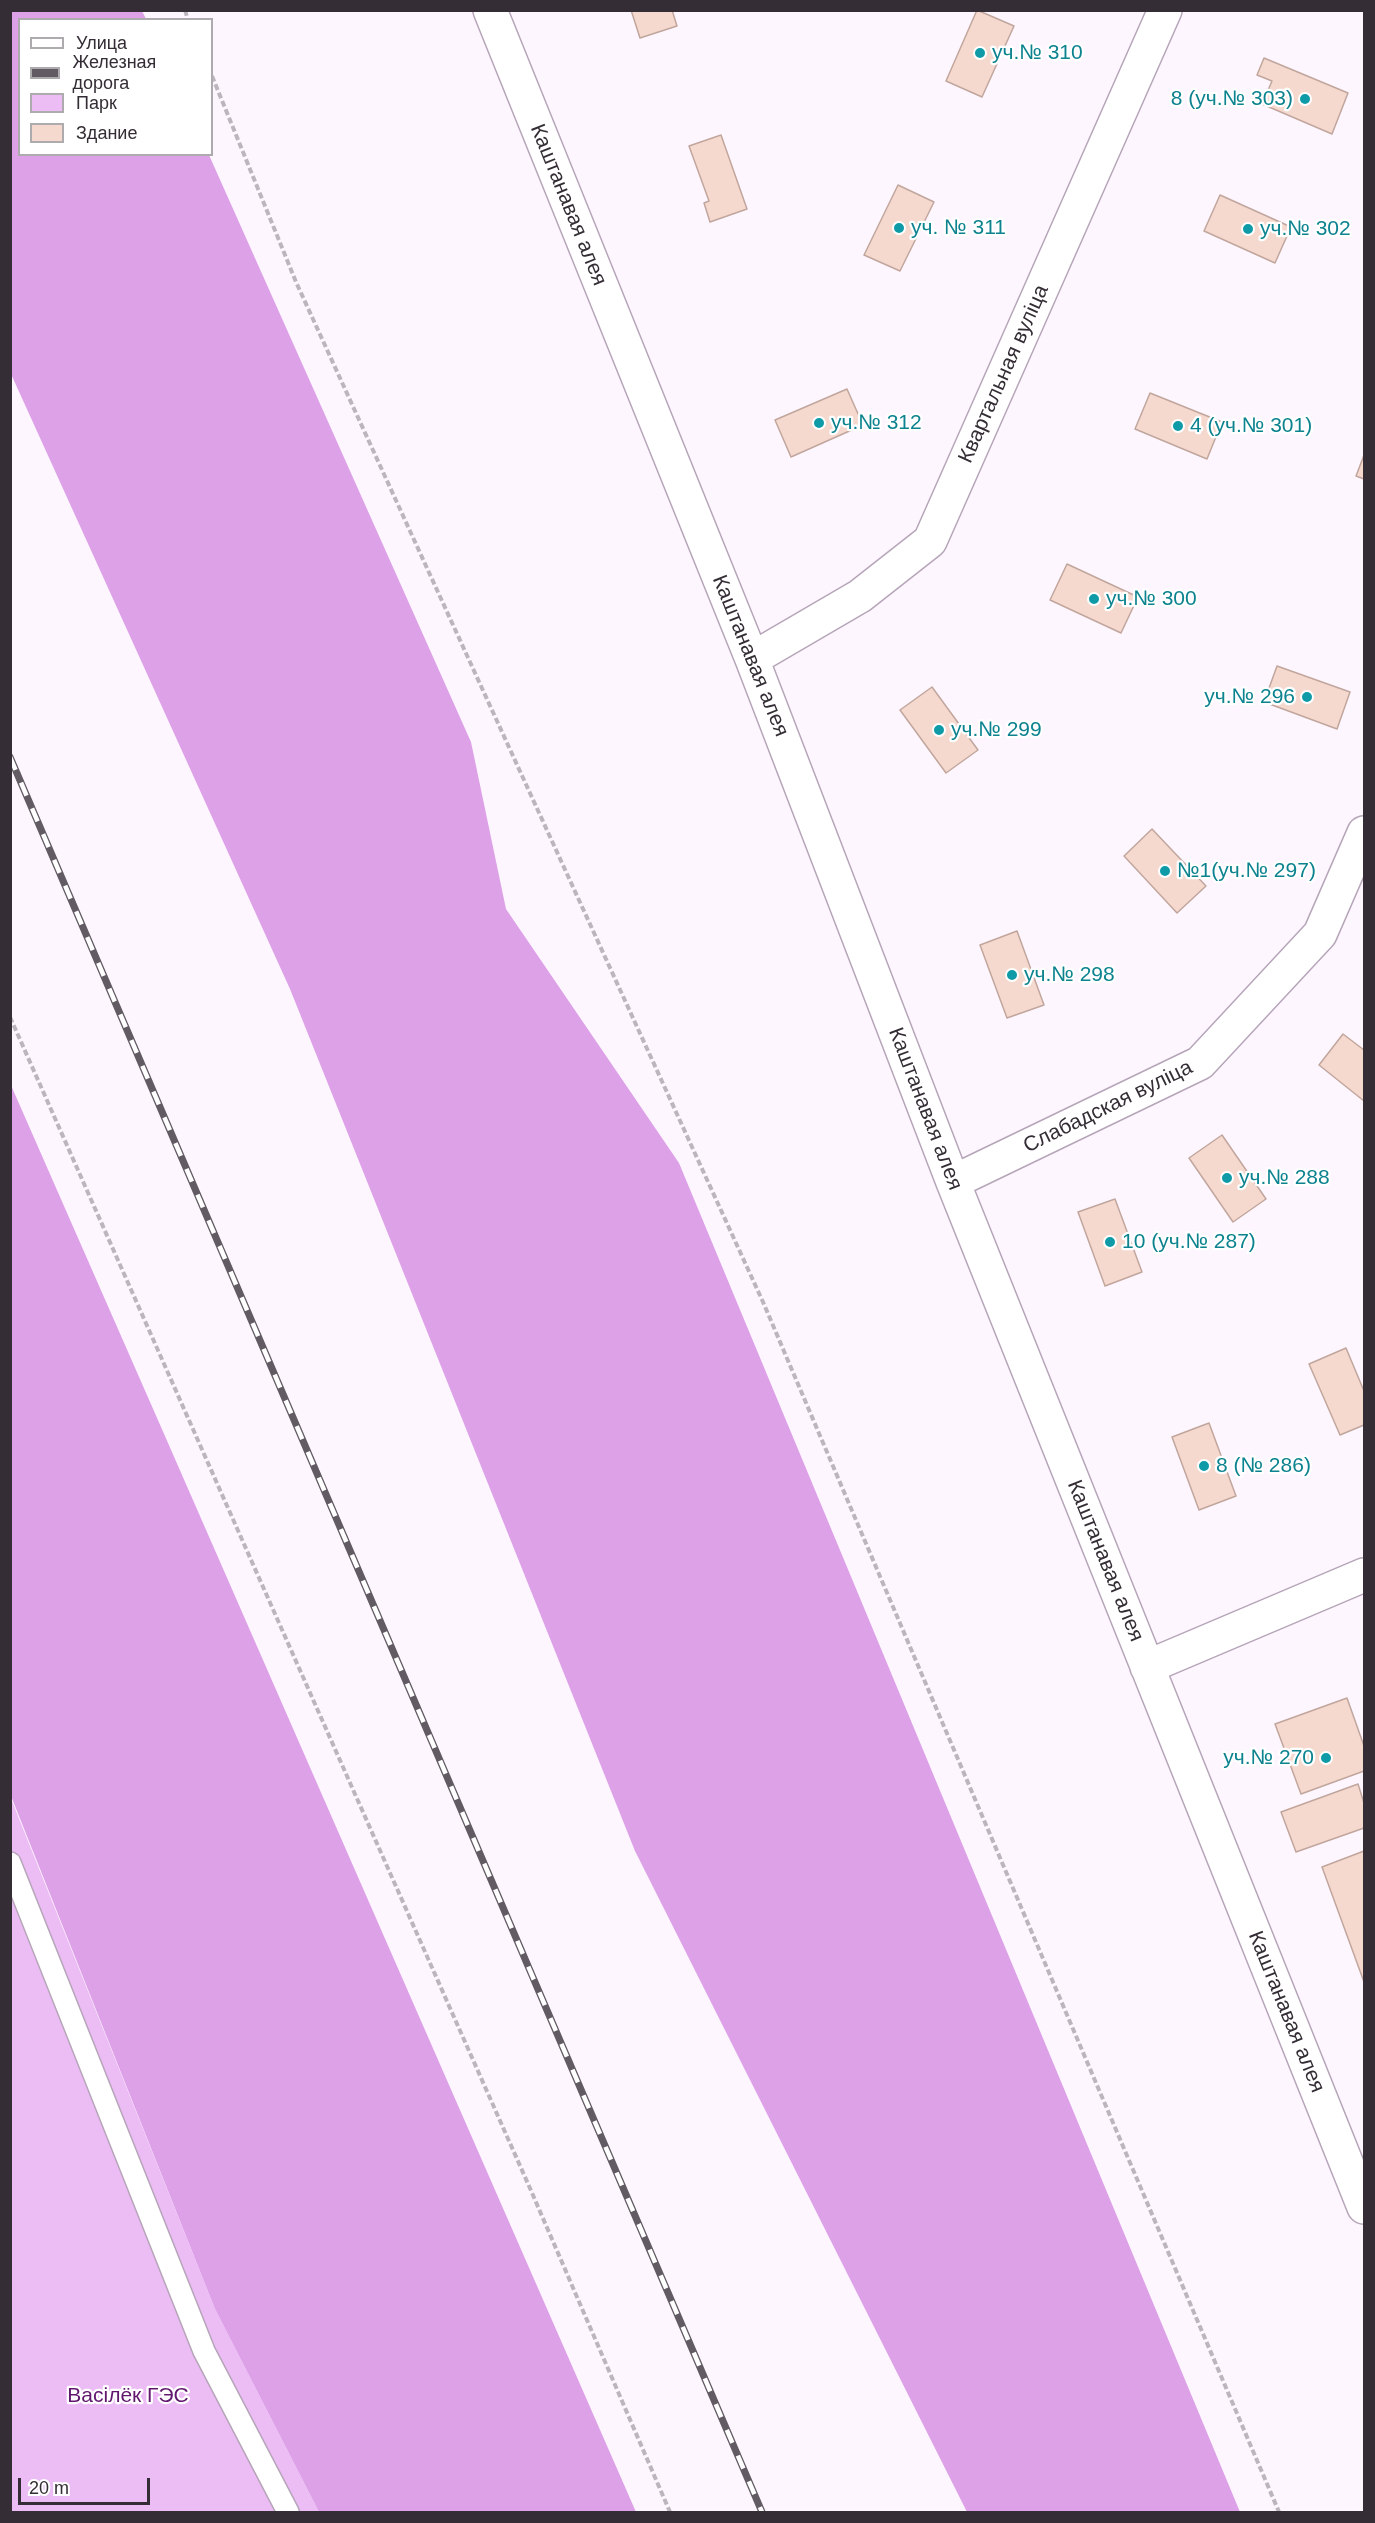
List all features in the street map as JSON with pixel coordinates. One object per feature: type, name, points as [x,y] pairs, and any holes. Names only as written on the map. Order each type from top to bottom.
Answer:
[{"type":"street","name":"Каштанавая алея","points":[[490,10],[752,660],[953,1182],[1365,2207]]},
{"type":"street","name":"Квартальная вуліца","points":[[752,660],[860,596],[930,542],[1165,10]]},
{"type":"street","name":"Слабадская вуліца","points":[[953,1182],[1200,1063],[1320,934],[1365,833]]},
{"type":"street","points":[[1147,1667],[1365,1575]]},
{"type":"lane","points":[[10,1863],[204,2351],[288,2512]]},
{"type":"path","points":[[213,78],[296,282],[768,1313],[1279,2512]]},
{"type":"path","points":[[10,1017],[524,2175],[670,2512]]},
{"type":"green space","name":"Васілёк ГЭС","points":[[10,1796],[215,2309],[319,2512],[11,2512]]},
{"type":"shaded area","points":[[10,11],[142,11],[146,18],[18,18],[18,156],[209,156],[471,742],[506,909],[679,1163],[1240,2512],[967,2512],[635,1851],[290,989],[11,374]]},
{"type":"shaded area","points":[[10,1083],[636,2512],[319,2512],[215,2309],[11,1796]]},
{"type":"building","points":[[631,10],[672,10],[677,26],[640,38]]},
{"type":"building","name":"уч.№ 310","points":[[977,10],[1014,26],[982,97],[946,81]]},
{"type":"building","name":"8 (уч.№ 303)","points":[[1264,58],[1348,93],[1332,134],[1262,104],[1272,81],[1257,75]]},
{"type":"building","points":[[721,135],[747,209],[710,222],[704,203],[709,201],[689,146]]},
{"type":"building","name":"уч. № 311","points":[[898,185],[934,202],[900,271],[864,255]]},
{"type":"building","name":"уч.№ 302","points":[[1220,195],[1291,227],[1275,263],[1204,231]]},
{"type":"building","name":"уч.№ 312","points":[[847,389],[863,425],[791,457],[775,420]]},
{"type":"building","name":"4 (уч.№ 301)","points":[[1150,393],[1222,422],[1207,459],[1135,429]]},
{"type":"building","points":[[1364,455],[1364,479],[1356,476]]},
{"type":"building","name":"уч.№ 300","points":[[1067,564],[1138,597],[1121,633],[1050,600]]},
{"type":"building","name":"уч.№ 296","points":[[1277,666],[1350,692],[1337,729],[1264,702]]},
{"type":"building","name":"уч.№ 299","points":[[932,687],[978,750],[946,773],[900,710]]},
{"type":"building","name":"№1(уч.№ 297)","points":[[1152,829],[1206,886],[1177,913],[1124,856]]},
{"type":"building","name":"уч.№ 298","points":[[1017,931],[1044,1005],[1007,1018],[980,945]]},
{"type":"building","points":[[1343,1034],[1364,1050],[1364,1101],[1319,1065]]},
{"type":"building","name":"уч.№ 288","points":[[1222,1135],[1266,1199],[1233,1222],[1189,1158]]},
{"type":"building","name":"10 (уч.№ 287)","points":[[1115,1199],[1142,1272],[1105,1286],[1078,1212]]},
{"type":"building","points":[[1346,1348],[1364,1391],[1364,1425],[1340,1435],[1309,1364]]},
{"type":"building","name":"8 (№ 286)","points":[[1209,1423],[1236,1496],[1199,1510],[1172,1437]]},
{"type":"building","name":"уч.№ 270","points":[[1347,1698],[1364,1746],[1364,1771],[1301,1794],[1275,1724]]},
{"type":"building","points":[[1358,1784],[1364,1803],[1364,1828],[1296,1852],[1281,1812]]},
{"type":"building","points":[[1364,1851],[1364,1982],[1322,1867]]},
{"type":"railway","points":[[10,757],[762,2512]]},
{"type":"place","name":"уч.№ 310","points":[[980,53]]},
{"type":"place","name":"8 (уч.№ 303)","points":[[1305,99]]},
{"type":"place","name":"уч. № 311","points":[[899,228]]},
{"type":"place","name":"уч.№ 302","points":[[1248,229]]},
{"type":"place","name":"уч.№ 312","points":[[819,423]]},
{"type":"place","name":"4 (уч.№ 301)","points":[[1178,426]]},
{"type":"place","name":"уч.№ 300","points":[[1094,599]]},
{"type":"place","name":"уч.№ 296","points":[[1307,697]]},
{"type":"place","name":"уч.№ 299","points":[[939,730]]},
{"type":"place","name":"№1(уч.№ 297)","points":[[1165,871]]},
{"type":"place","name":"уч.№ 298","points":[[1012,975]]},
{"type":"place","name":"уч.№ 288","points":[[1227,1178]]},
{"type":"place","name":"10 (уч.№ 287)","points":[[1110,1242]]},
{"type":"place","name":"8 (№ 286)","points":[[1204,1466]]},
{"type":"place","name":"уч.№ 270","points":[[1326,1758]]}]
